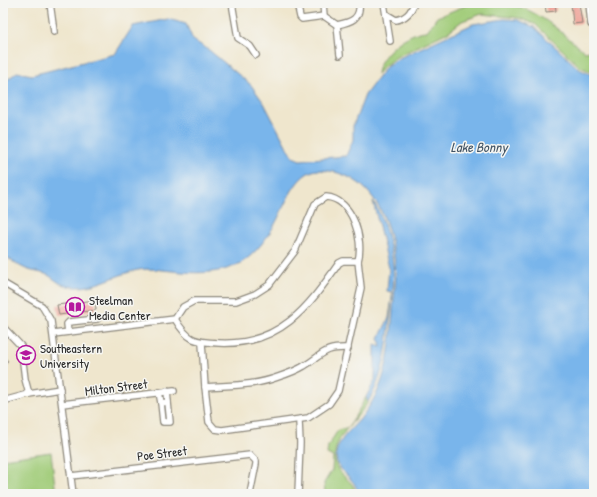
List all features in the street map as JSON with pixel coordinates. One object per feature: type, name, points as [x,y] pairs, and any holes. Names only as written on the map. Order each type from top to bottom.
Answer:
[{"type":"street","points":[[50,3],[54,32]]},
{"type":"street","points":[[232,3],[238,38],[250,46],[256,55]]},
{"type":"street","points":[[297,3],[300,17],[302,19],[324,16],[337,25],[349,22],[356,18],[360,9],[359,3]]},
{"type":"street","points":[[323,3],[324,16]]},
{"type":"street","points":[[384,3],[390,41]]},
{"type":"street","points":[[386,14],[396,20],[403,18],[409,14],[414,3]]},
{"type":"street","points":[[589,3],[591,24]]},
{"type":"street","points":[[337,25],[340,55]]},
{"type":"street","points":[[54,334],[175,319],[183,307],[194,301],[236,300],[255,294],[269,285],[295,251],[315,204],[320,200],[332,198],[343,205],[350,214],[358,232],[360,253],[358,261],[361,288],[338,391],[322,410],[299,420],[222,430],[215,429],[209,422],[202,342]]},
{"type":"street","points":[[175,319],[188,337],[202,342],[241,342],[273,333],[284,327],[302,312],[339,263],[343,261],[358,261]]},
{"type":"street","points":[[3,283],[42,306],[51,321],[54,334],[73,494]]},
{"type":"street","points":[[68,332],[67,324],[69,322],[97,319]]},
{"type":"street","points":[[3,327],[20,346],[29,394]]},
{"type":"street","points":[[205,387],[261,382],[291,372],[331,348],[348,348]]},
{"type":"street","points":[[3,401],[29,394],[60,389]]},
{"type":"street","name":"Milton Street","points":[[62,404],[171,391],[168,402]]},
{"type":"street","points":[[160,392],[161,403],[163,422],[170,422],[168,402],[161,403]]},
{"type":"street","points":[[298,494],[300,443],[299,420]]},
{"type":"street","name":"Poe Street","points":[[71,476],[243,454],[250,455],[254,458],[256,464],[250,494]]},
{"type":"green space","points":[[504,3],[516,5],[538,15],[558,29],[585,52],[594,50],[594,73],[580,67],[535,24],[519,18],[482,14],[462,21],[448,32],[398,56],[384,66],[377,74],[383,59],[395,45],[411,35],[427,31],[437,17],[467,5]]},
{"type":"green space","points":[[366,397],[368,402],[351,424]]},
{"type":"green space","points":[[348,427],[338,442],[335,451],[335,460],[338,469],[351,483],[356,494],[325,494],[324,483],[332,470],[333,457],[327,454],[328,446],[338,430]]},
{"type":"green space","points":[[51,452],[56,494],[3,494],[3,459]]},
{"type":"water","name":"Lake Bonny","points":[[168,19],[186,24],[193,40],[209,50],[251,85],[264,103],[289,151],[293,157],[300,160],[346,156],[353,140],[353,126],[365,95],[385,68],[399,58],[473,24],[504,19],[518,20],[534,27],[579,69],[594,76],[594,494],[358,494],[357,488],[337,462],[337,450],[342,440],[371,404],[382,379],[390,339],[396,270],[388,230],[383,215],[375,200],[365,188],[353,179],[337,173],[319,170],[304,176],[297,183],[275,224],[260,246],[253,254],[241,263],[222,270],[191,273],[142,269],[128,272],[92,285],[74,287],[64,285],[43,273],[23,268],[3,255],[3,83],[17,72],[32,75],[115,54],[133,26]]},
{"type":"water","points":[[373,201],[384,223],[391,248],[394,271],[393,292],[387,291],[389,268]]},
{"type":"water","points":[[392,301],[385,357],[374,391],[368,402],[366,397],[375,380],[375,345],[381,347],[379,338],[389,318]]},
{"type":"building","points":[[545,3],[555,3],[556,11],[546,12]]},
{"type":"building","points":[[571,3],[579,3],[582,23],[573,24]]},
{"type":"building","points":[[95,300],[96,310],[59,315],[57,305]]},
{"type":"building","points":[[3,355],[8,361],[3,366]]},
{"type":"place","name":"Steelman Media Center","points":[[75,307]]},
{"type":"place","name":"Southeastern University","points":[[26,355]]}]
